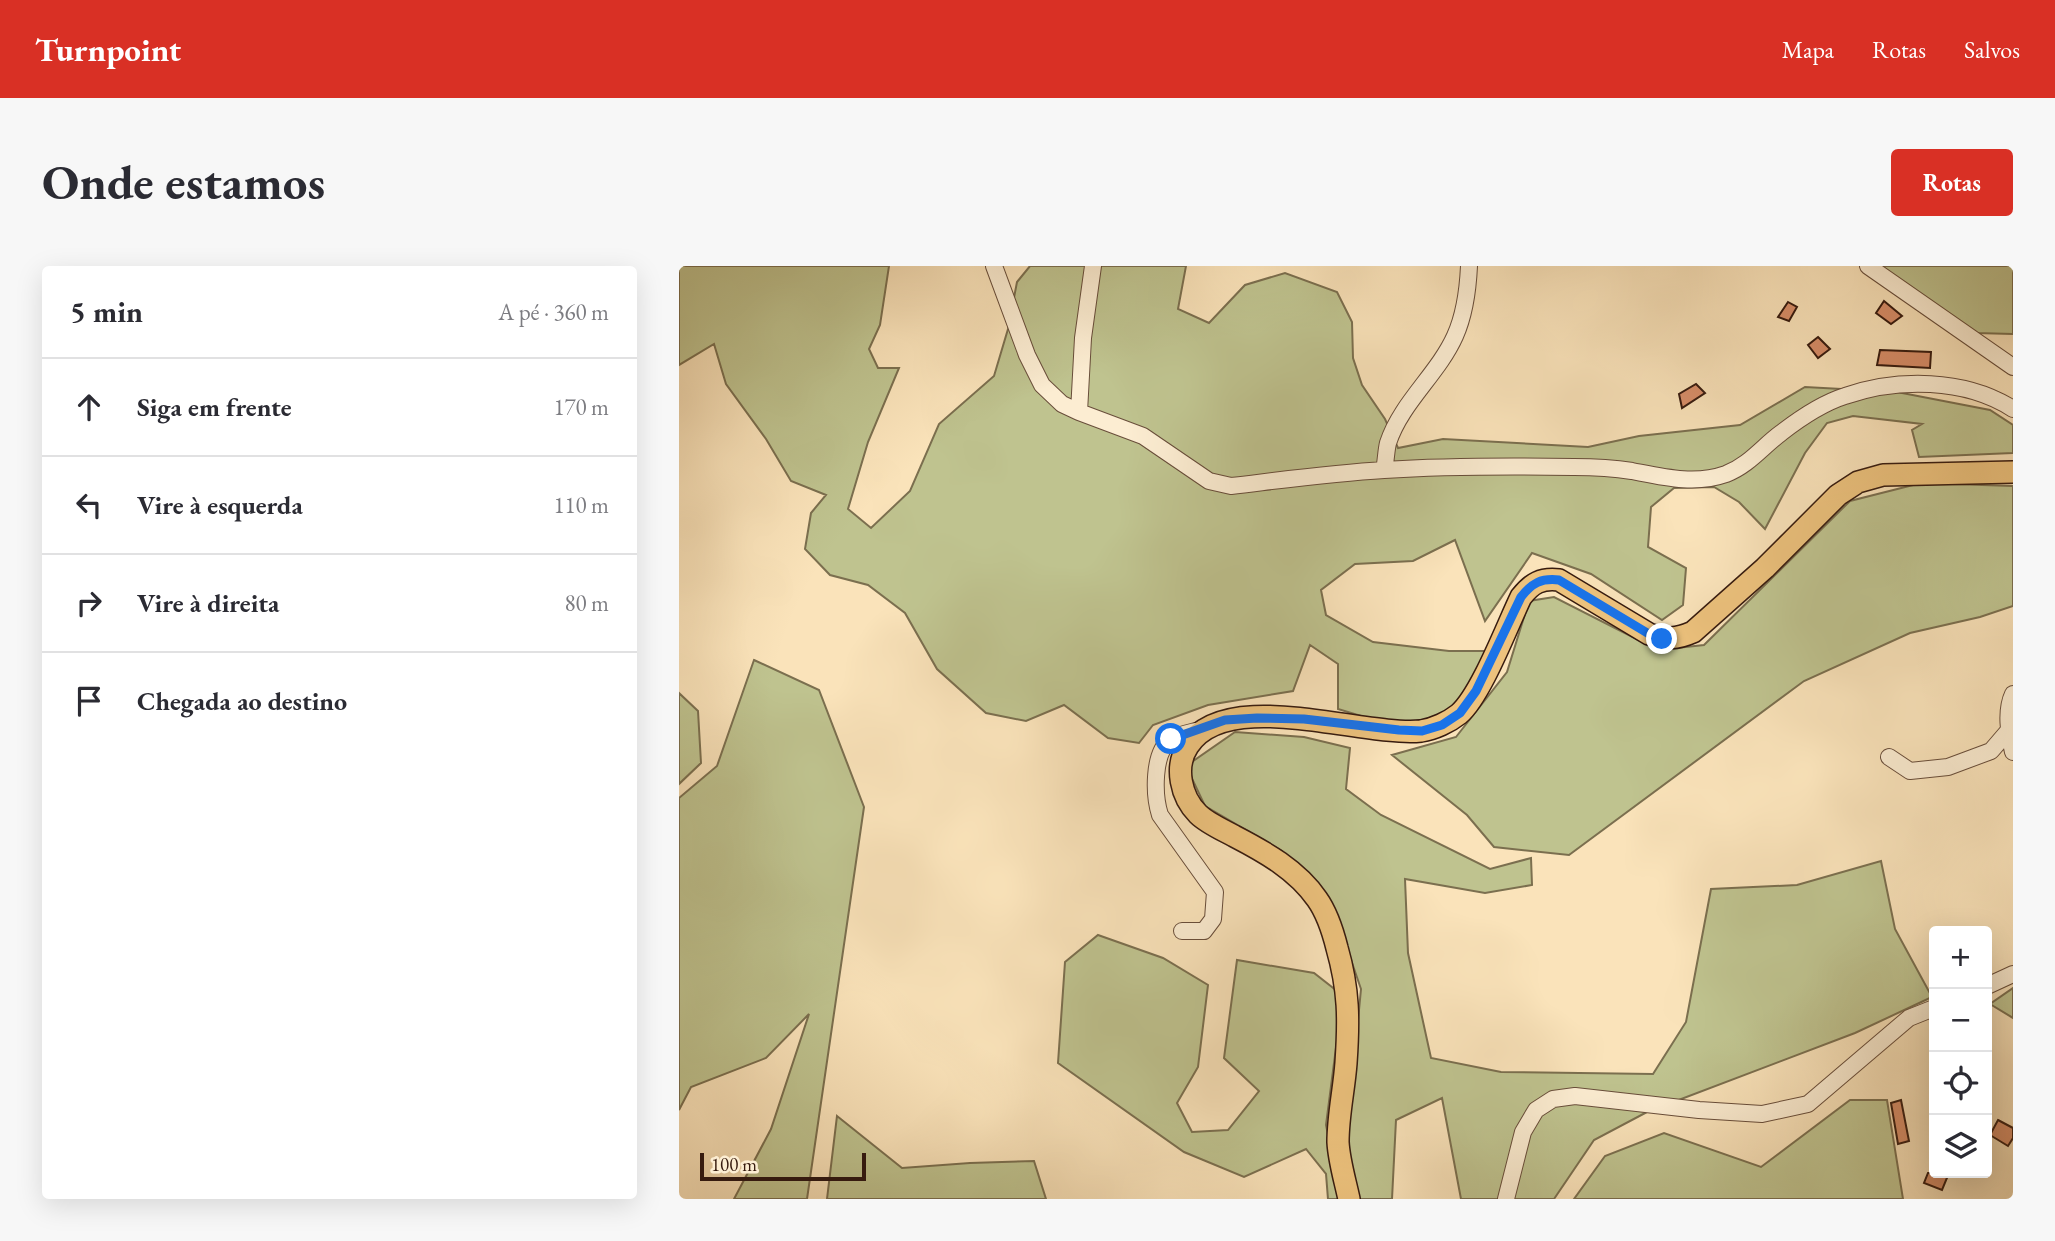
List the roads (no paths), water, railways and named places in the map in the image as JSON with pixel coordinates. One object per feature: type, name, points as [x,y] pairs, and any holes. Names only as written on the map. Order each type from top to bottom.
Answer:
[{"type":"main road","points":[[1349,1199],[1338,1145],[1349,1000],[1332,929],[1318,900],[1294,873],[1199,815],[1184,793],[1179,769],[1187,747],[1203,729],[1225,720],[1257,718],[1304,719],[1422,731],[1442,725],[1460,713],[1476,691],[1521,597],[1530,586],[1544,579],[1559,580],[1649,634],[1662,639],[1679,638],[1693,632],[1724,605],[1838,495],[1858,482],[1883,475],[2013,472]]},
{"type":"street","points":[[995,266],[1027,355],[1042,385],[1062,404],[1143,436],[1209,481],[1231,486],[1384,470],[1590,467],[1694,480],[1726,474],[1752,460],[1780,434],[1809,414],[1842,397],[1875,387],[1918,383],[1962,388],[2013,409]]},
{"type":"street","points":[[1079,412],[1083,338],[1093,266]]},
{"type":"street","points":[[1384,470],[1388,443],[1405,411],[1438,365],[1456,334],[1469,266]]},
{"type":"street","points":[[1868,266],[2013,367]]},
{"type":"street","points":[[2013,694],[2009,730],[2013,752]]},
{"type":"street","points":[[1182,931],[1204,931],[1213,919],[1215,892],[1160,815],[1155,800],[1157,769],[1163,749],[1171,739],[1203,729]]},
{"type":"street","points":[[1889,757],[1910,771],[1948,767],[1991,751],[2009,730]]},
{"type":"street","points":[[1992,984],[2013,974]]},
{"type":"street","points":[[1506,1199],[1523,1132],[1536,1110],[1553,1099],[1575,1096],[1762,1114],[1808,1104],[1909,1018],[1929,1010]]}]
